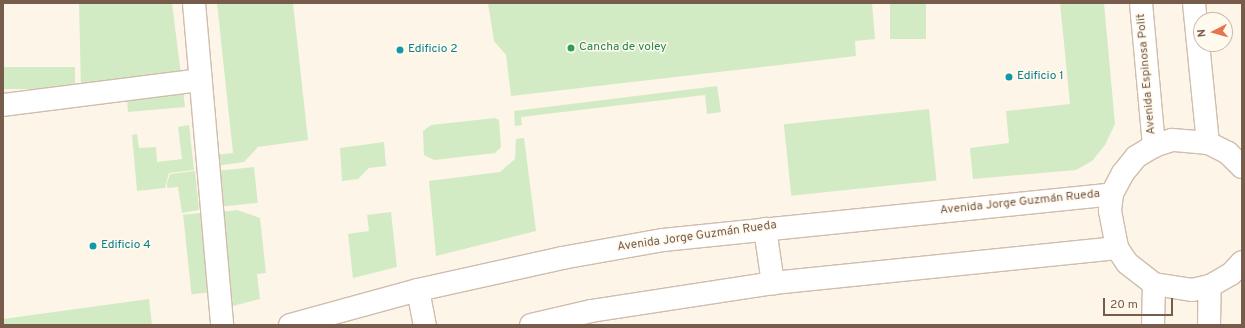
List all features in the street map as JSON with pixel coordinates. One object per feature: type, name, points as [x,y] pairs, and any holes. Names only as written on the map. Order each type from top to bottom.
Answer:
[{"type":"street","points":[[194,3],[222,325]]},
{"type":"street","name":"Avenida Espinosa Polit","points":[[1141,3],[1154,146]]},
{"type":"street","points":[[1194,3],[1208,143]]},
{"type":"street","points":[[3,105],[200,80]]},
{"type":"street","points":[[1242,167],[1228,153],[1208,143],[1184,140],[1154,146],[1136,157],[1123,172],[1112,194],[1111,230],[1117,248],[1127,263],[1154,284],[1186,290],[1210,286],[1231,274],[1242,262]]},
{"type":"street","name":"Avenida Jorge Guzmán Rueda","points":[[290,325],[418,290],[562,258],[663,240],[1112,194]]},
{"type":"street","points":[[765,229],[773,283]]},
{"type":"street","points":[[531,325],[591,311],[773,283],[1117,248]]},
{"type":"street","points":[[1153,325],[1154,284]]},
{"type":"street","points":[[1209,325],[1210,286]]},
{"type":"street","points":[[418,290],[425,325]]},
{"type":"green space","points":[[79,3],[172,3],[185,107],[128,112],[126,86],[81,90]]},
{"type":"green space","points":[[217,3],[293,3],[308,140],[258,147],[244,162],[216,166],[215,155],[233,153]]},
{"type":"green space","points":[[488,3],[872,3],[875,39],[855,41],[856,56],[511,96],[506,55],[494,41]]},
{"type":"green space","points":[[890,3],[926,3],[926,39],[890,39]]},
{"type":"green space","points":[[1060,3],[1104,3],[1115,124],[1105,145],[1092,161],[1076,170],[973,179],[970,148],[1009,143],[1006,111],[1070,104]]},
{"type":"green space","points":[[3,67],[75,67],[75,89],[3,89]]},
{"type":"green space","points":[[717,86],[721,112],[707,114],[705,95],[521,117],[522,125],[515,126],[514,111]]},
{"type":"green space","points":[[929,109],[937,181],[791,196],[784,124]]},
{"type":"green space","points":[[495,118],[499,120],[501,147],[495,153],[434,160],[424,155],[423,131],[431,125]]},
{"type":"green space","points":[[189,125],[194,170],[169,173],[165,188],[137,191],[132,135],[137,134],[139,148],[156,147],[157,162],[182,159],[178,127]]},
{"type":"green space","points":[[524,138],[536,231],[436,256],[429,181],[500,172],[515,159],[516,139]]},
{"type":"green space","points":[[384,142],[386,166],[369,168],[358,179],[342,181],[340,148]]},
{"type":"green space","points":[[254,167],[258,203],[220,207],[216,171]]},
{"type":"green space","points":[[195,171],[199,210],[182,213],[178,187],[167,188],[167,183],[170,174]]},
{"type":"green space","points":[[237,210],[260,218],[266,273],[257,274],[260,299],[233,306],[221,212]]},
{"type":"green space","points":[[391,212],[397,267],[353,278],[348,234],[369,231],[367,215]]},
{"type":"green space","points":[[200,213],[208,293],[191,294],[183,215]]},
{"type":"green space","points":[[149,299],[152,325],[3,325],[3,319]]},
{"type":"place","name":"Cancha de voley","points":[[571,48]]},
{"type":"place","name":"Edificio 2","points":[[400,50]]},
{"type":"place","name":"Edificio 1","points":[[1009,77]]},
{"type":"place","name":"Edificio 4","points":[[93,246]]}]
